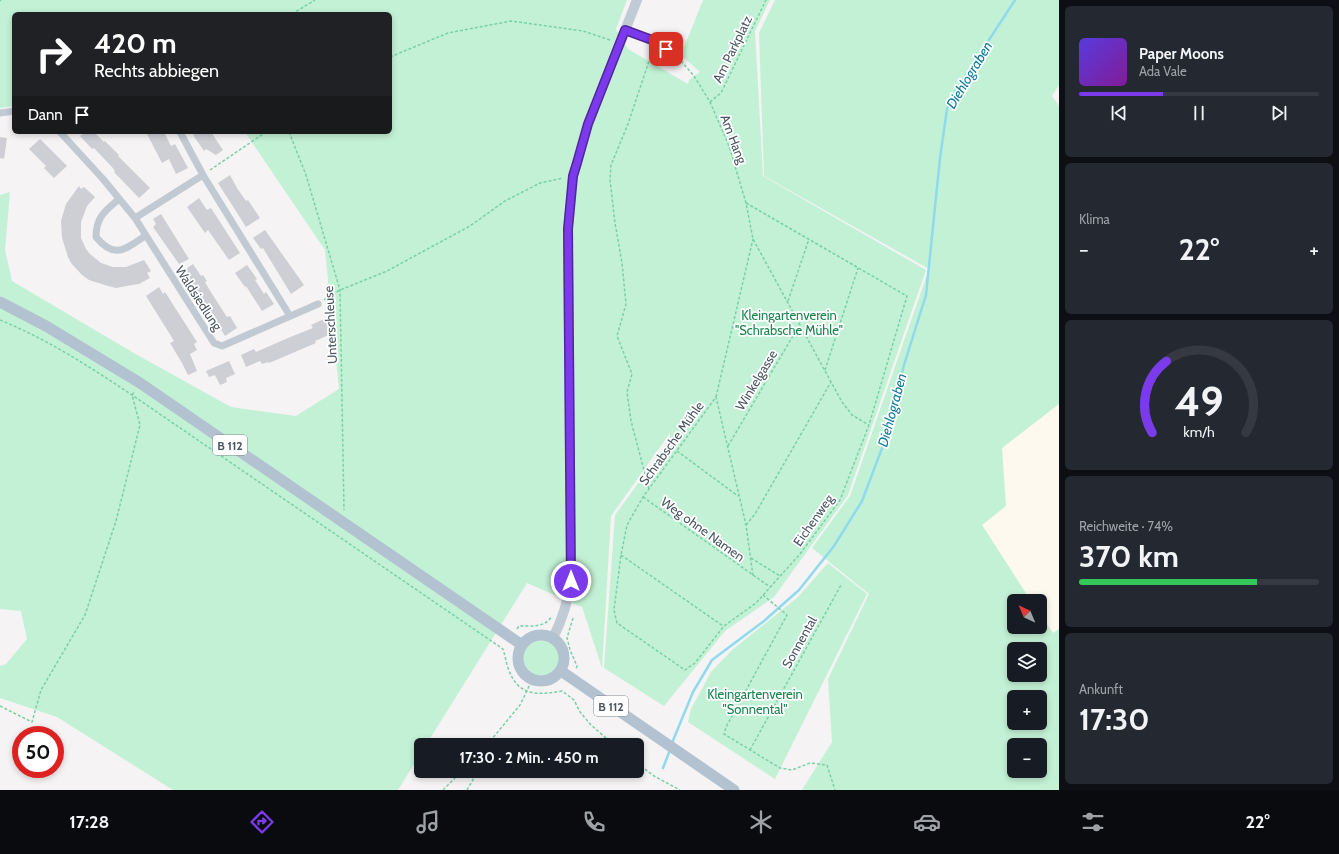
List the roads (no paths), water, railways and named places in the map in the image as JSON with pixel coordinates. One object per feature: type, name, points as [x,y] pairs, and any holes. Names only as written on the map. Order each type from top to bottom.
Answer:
[{"type":"main road","points":[[553,638],[562,621],[571,581],[568,229],[573,176],[588,124],[637,0]]},
{"type":"main road","name":"B 112","points":[[5,304],[46,326],[140,383],[345,524],[446,591],[522,645]]},
{"type":"main road","points":[[537,635],[553,638],[560,644],[565,657],[564,665],[561,671],[551,680],[544,682],[532,680],[526,676],[520,667],[518,656],[522,645],[526,640],[537,635]]},
{"type":"main road","name":"B 112","points":[[561,671],[734,790]]},
{"type":"street","points":[[625,30],[655,42],[676,56]]},
{"type":"street","points":[[0,113],[12,112]]},
{"type":"street","name":"Waldsiedlung","points":[[62,134],[135,218],[214,343],[222,346],[318,304]]},
{"type":"street","points":[[181,134],[202,175],[290,316]]},
{"type":"street","points":[[135,218],[202,175]]},
{"type":"street","points":[[119,199],[106,210],[100,218],[96,227],[96,237],[106,248],[113,251],[118,251],[125,249],[145,236]]},
{"type":"waterway","name":"Diehlograben","points":[[672,743],[693,692],[712,660],[764,621],[799,590],[834,546],[862,501],[887,435],[904,365],[926,295],[940,158],[947,109],[955,92],[1015,0]]},
{"type":"waterway","name":"Diehlograben","points":[[663,768],[670,750]]},
{"type":"park label","name":"Kleingartenverein \"Schrabsche Mühle\"","points":[[789,322]]},
{"type":"park label","name":"Kleingartenverein \"Sonnental\"","points":[[755,702]]}]
